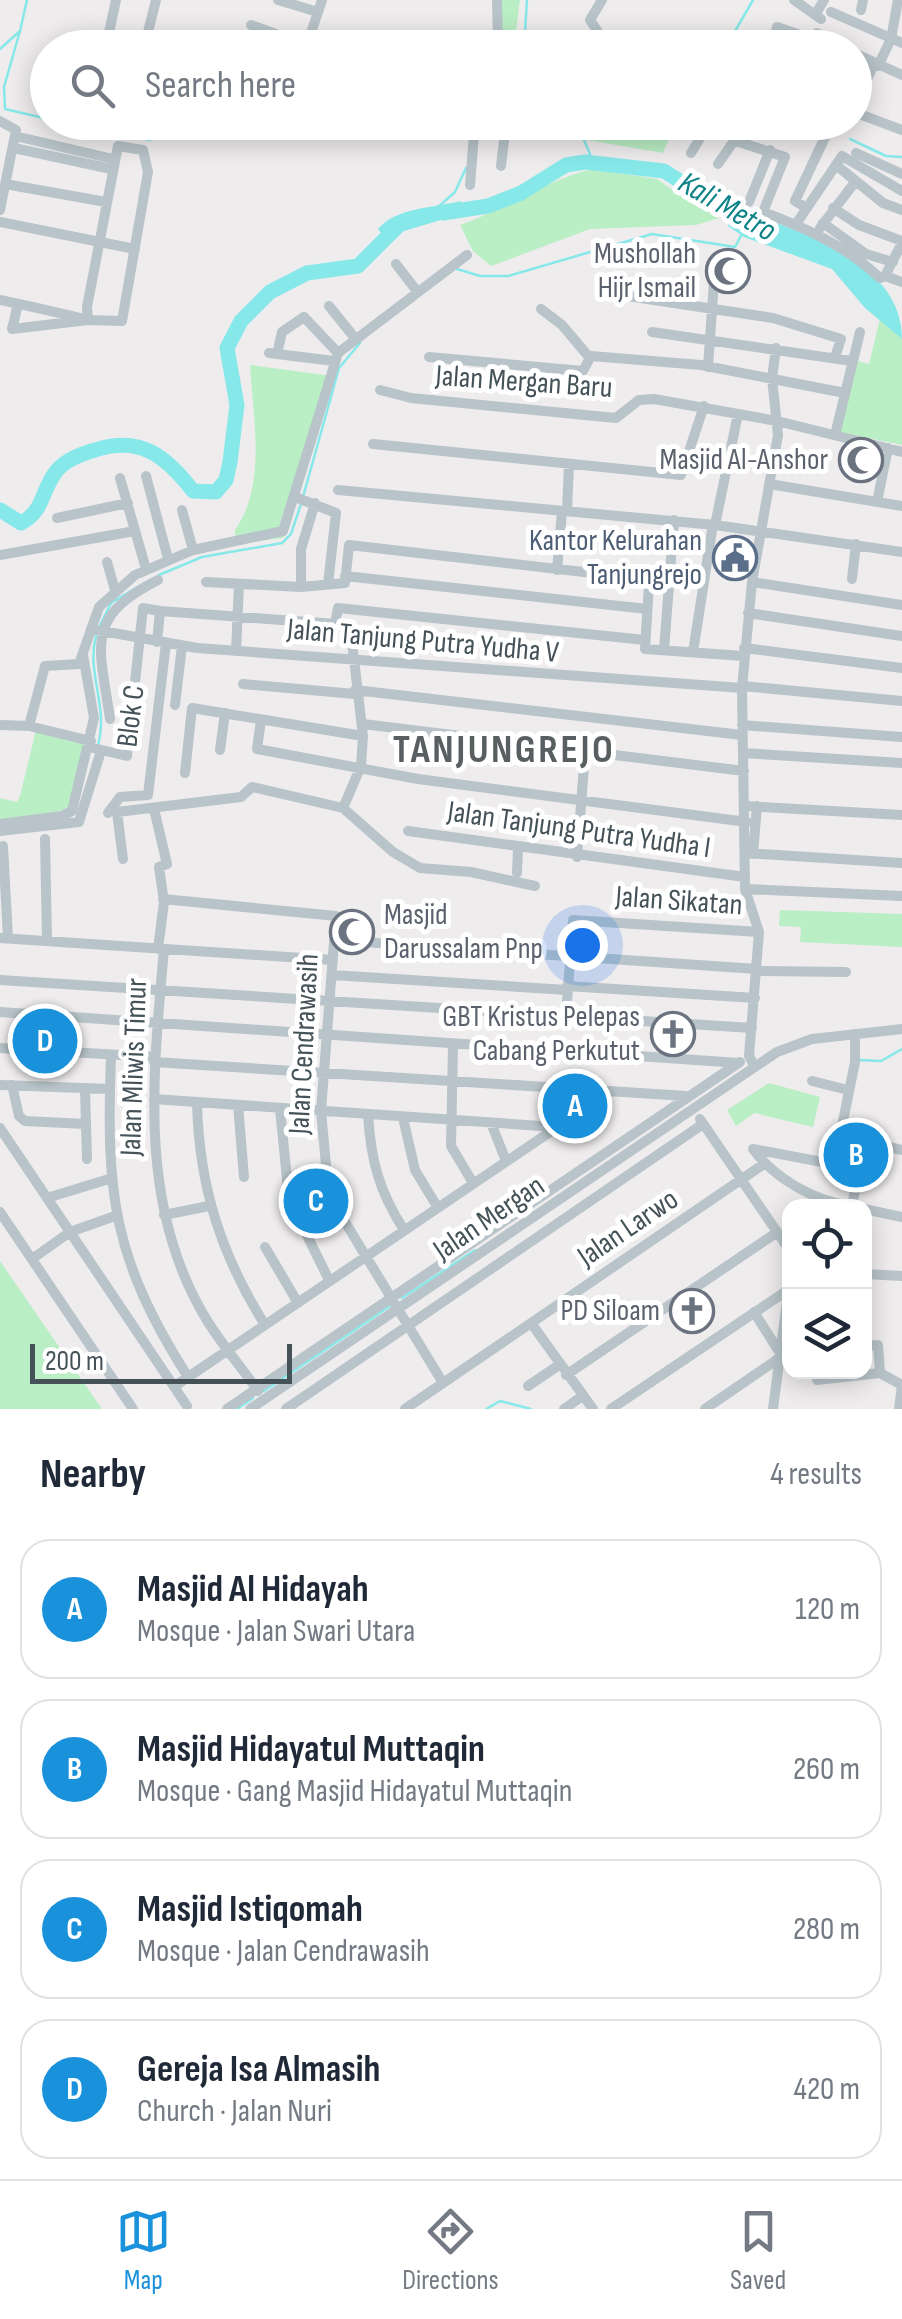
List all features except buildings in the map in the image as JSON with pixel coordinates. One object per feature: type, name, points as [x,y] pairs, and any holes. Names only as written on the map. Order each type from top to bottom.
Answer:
[{"type":"street","points":[[110,30],[116,0]]},
{"type":"street","points":[[147,30],[156,0]]},
{"type":"street","points":[[278,0],[320,6]]},
{"type":"street","points":[[496,0],[497,30]]},
{"type":"street","points":[[597,30],[590,20],[602,0]]},
{"type":"street","points":[[794,0],[865,30]]},
{"type":"street","points":[[822,15],[824,0]]},
{"type":"street","points":[[872,73],[896,41],[898,0]]},
{"type":"street","points":[[250,26],[262,30]]},
{"type":"street","points":[[872,33],[896,41]]},
{"type":"street","points":[[872,63],[902,74]]},
{"type":"street","points":[[872,118],[902,130]]},
{"type":"street","points":[[0,121],[8,122],[14,142],[0,210]]},
{"type":"street","points":[[470,185],[475,140]]},
{"type":"street","points":[[500,166],[504,140]]},
{"type":"street","points":[[691,154],[699,140]]},
{"type":"street","points":[[718,164],[733,140],[785,156],[761,209],[796,224],[820,228],[866,254],[893,262]]},
{"type":"street","points":[[805,207],[795,202],[824,140]]},
{"type":"street","points":[[14,142],[112,164]]},
{"type":"street","points":[[18,304],[12,329],[88,320],[122,321],[146,160],[142,150],[134,146],[118,146],[112,164],[88,320]]},
{"type":"street","points":[[750,202],[770,150]]},
{"type":"street","points":[[856,153],[902,174]]},
{"type":"street","points":[[796,224],[842,156],[902,192]]},
{"type":"street","points":[[836,165],[883,203],[902,210]]},
{"type":"street","points":[[820,228],[855,182]]},
{"type":"street","points":[[5,184],[106,202]]},
{"type":"street","points":[[833,208],[860,225],[902,242],[886,276]]},
{"type":"street","points":[[0,222],[135,250]]},
{"type":"street","points":[[820,228],[880,278],[886,276],[902,282]]},
{"type":"street","points":[[301,587],[304,500],[337,357],[354,338],[467,254]]},
{"type":"street","points":[[396,264],[416,290]]},
{"type":"street","points":[[708,367],[715,267]]},
{"type":"street","points":[[614,294],[774,318],[841,339],[835,357]]},
{"type":"street","points":[[0,300],[88,320]]},
{"type":"street","points":[[329,306],[354,338]]},
{"type":"street","points":[[369,307],[378,319]]},
{"type":"street","points":[[540,308],[562,325],[589,358],[708,367],[844,393]]},
{"type":"street","points":[[304,317],[337,357],[273,353],[282,332],[304,317]]},
{"type":"street","points":[[652,332],[852,360]]},
{"type":"street","points":[[835,435],[860,332]]},
{"type":"street","points":[[748,1062],[759,932],[745,883],[751,806],[741,771],[742,687],[748,612],[777,421],[772,378],[776,348]]},
{"type":"street","points":[[429,357],[579,370],[587,368],[589,358]]},
{"type":"street","name":"Jalan Mergan Baru","points":[[380,390],[411,398],[616,418],[646,398],[777,421],[902,452]]},
{"type":"street","points":[[373,444],[684,474],[704,406]]},
{"type":"street","points":[[694,652],[714,525],[738,414]]},
{"type":"street","points":[[878,502],[888,448]]},
{"type":"street","points":[[557,570],[569,464]]},
{"type":"street","points":[[146,476],[168,555]]},
{"type":"street","points":[[120,478],[145,566]]},
{"type":"street","points":[[769,484],[902,506]]},
{"type":"street","points":[[338,490],[759,529],[902,552]]},
{"type":"street","points":[[110,719],[97,630],[99,608],[145,566],[168,555],[280,533],[304,500]]},
{"type":"street","points":[[304,500],[336,512],[328,584]]},
{"type":"street","points":[[57,518],[128,503]]},
{"type":"street","points":[[182,510],[192,549]]},
{"type":"street","points":[[664,650],[674,520]]},
{"type":"street","points":[[0,555],[135,531]]},
{"type":"street","points":[[852,579],[856,544]]},
{"type":"street","points":[[344,608],[349,545],[646,580],[646,649],[744,652],[902,668]]},
{"type":"street","points":[[145,566],[192,549]]},
{"type":"street","points":[[106,562],[115,590]]},
{"type":"street","points":[[206,582],[301,587],[345,579],[647,610]]},
{"type":"street","points":[[29,726],[46,666],[76,665],[113,606],[158,580]]},
{"type":"street","points":[[752,582],[902,605]]},
{"type":"street","points":[[236,651],[240,584]]},
{"type":"street","points":[[0,725],[29,726],[127,756],[143,608],[350,626],[350,658],[363,730],[360,766],[342,808]]},
{"type":"street","points":[[336,624],[336,609],[344,608],[645,640]]},
{"type":"street","name":"Blok C","points":[[112,813],[120,797],[148,795],[158,700],[160,611]]},
{"type":"street","points":[[748,612],[902,636]]},
{"type":"street","name":"Jalan Tanjung Putra Yudha V","points":[[97,630],[161,643],[236,651],[902,700]]},
{"type":"street","points":[[175,704],[182,646]]},
{"type":"street","points":[[0,828],[78,822],[83,814],[95,748],[94,706],[84,650]]},
{"type":"street","points":[[243,684],[741,732],[902,738]]},
{"type":"street","points":[[158,700],[261,720],[741,771]]},
{"type":"street","points":[[185,772],[192,708]]},
{"type":"street","points":[[220,750],[225,714]]},
{"type":"street","points":[[261,720],[255,746],[258,750],[360,766],[418,780],[746,822]]},
{"type":"street","points":[[65,820],[95,748]]},
{"type":"street","points":[[743,752],[902,763]]},
{"type":"street","points":[[577,857],[585,753]]},
{"type":"street","points":[[83,814],[242,797],[250,787],[342,808],[392,852],[420,868],[471,872],[536,886]]},
{"type":"street","points":[[751,806],[902,814]]},
{"type":"street","points":[[749,853],[746,822],[751,806]]},
{"type":"street","name":"Jalan Mliwis Timur","points":[[154,808],[167,864],[159,866],[164,899],[154,1060],[156,1171],[164,1216],[192,1290],[264,1400]]},
{"type":"street","points":[[112,813],[123,859]]},
{"type":"street","name":"Jalan Tanjung Putra Yudha I","points":[[408,831],[745,883],[902,896]]},
{"type":"street","points":[[46,839],[48,940]]},
{"type":"street","points":[[3,846],[4,938],[333,960]]},
{"type":"street","points":[[518,849],[518,874]]},
{"type":"street","points":[[749,853],[902,863]]},
{"type":"street","name":"Jalan Cendrawasih","points":[[164,899],[336,916],[321,1111],[331,1192],[443,1383]]},
{"type":"street","name":"Jalan Sikatan","points":[[569,956],[573,920],[759,932]]},
{"type":"street","points":[[334,940],[757,970],[846,972]]},
{"type":"street","points":[[566,1016],[569,956]]},
{"type":"street","points":[[332,975],[755,998]]},
{"type":"street","points":[[0,980],[752,1028]]},
{"type":"street","points":[[0,1012],[748,1062]]},
{"type":"street","points":[[227,1409],[394,1304],[687,1096],[748,1062],[812,1039],[902,1029]]},
{"type":"street","points":[[856,1034],[840,1136],[902,1150]]},
{"type":"street","points":[[453,1044],[449,1120],[454,1154],[473,1183]]},
{"type":"street","points":[[0,1048],[687,1096]]},
{"type":"street","points":[[111,1055],[109,1179],[115,1216],[136,1278],[188,1377]]},
{"type":"street","name":"Jalan Mergan","points":[[250,1409],[394,1304],[696,1111],[748,1062]]},
{"type":"street","points":[[812,1081],[848,1090]]},
{"type":"street","points":[[86,1124],[25,1122],[6,1085],[110,1089]]},
{"type":"street","points":[[85,1090],[87,1159]]},
{"type":"street","points":[[175,1386],[610,1092]]},
{"type":"street","points":[[687,1096],[782,1241]]},
{"type":"street","points":[[154,1100],[556,1126]]},
{"type":"street","points":[[197,1102],[209,1206],[228,1261],[265,1325]]},
{"type":"street","points":[[238,1105],[244,1178]]},
{"type":"street","points":[[280,1109],[289,1199],[330,1280]]},
{"type":"street","points":[[368,1115],[373,1172],[380,1194],[404,1230]]},
{"type":"street","points":[[403,1118],[415,1170],[438,1208]]},
{"type":"street","points":[[491,1123],[506,1161]]},
{"type":"street","points":[[286,1409],[703,1124]]},
{"type":"street","points":[[0,1128],[187,1406]]},
{"type":"street","points":[[853,1199],[869,1143]]},
{"type":"street","name":"Jalan Larwo","points":[[405,1409],[764,1164],[753,1149],[859,1169]]},
{"type":"street","points":[[73,1152],[81,1152],[87,1159]]},
{"type":"street","points":[[87,1159],[110,1158]]},
{"type":"street","points":[[764,1164],[816,1199]]},
{"type":"street","points":[[47,1198],[109,1179]]},
{"type":"street","points":[[164,1216],[209,1206]]},
{"type":"street","points":[[872,1211],[902,1217]]},
{"type":"street","points":[[0,1212],[134,1409]]},
{"type":"street","points":[[32,1259],[70,1232],[115,1216]]},
{"type":"street","points":[[528,1386],[563,1370],[776,1233]]},
{"type":"street","points":[[265,1247],[298,1303]]},
{"type":"street","points":[[872,1274],[902,1276]]},
{"type":"street","points":[[618,1407],[785,1289]]},
{"type":"street","points":[[773,1409],[789,1289]]},
{"type":"street","points":[[754,1312],[778,1355]]},
{"type":"street","points":[[532,1323],[593,1409]]},
{"type":"street","points":[[872,1345],[878,1345],[880,1373]]},
{"type":"street","points":[[705,1409],[778,1355]]},
{"type":"street","points":[[817,1380],[880,1373],[902,1385],[899,1409]]},
{"type":"street","points":[[564,1409],[581,1397]]},
{"type":"green space","points":[[498,0],[520,0],[516,30],[501,30]]},
{"type":"green space","points":[[587,140],[669,140],[663,153]]},
{"type":"green space","points":[[591,169],[657,179],[674,191],[703,197],[708,211],[719,218],[696,225],[590,229],[491,266],[473,251],[460,225]]},
{"type":"green space","points":[[880,319],[902,339],[902,445],[839,432],[855,360],[869,364]]},
{"type":"green space","points":[[250,365],[332,376],[287,534],[236,544],[235,530],[245,512],[255,472]]},
{"type":"green space","points":[[36,730],[87,742],[69,809],[0,822],[0,798],[17,802],[20,796]]},
{"type":"green space","points":[[780,910],[902,914],[902,947],[800,942],[801,927],[779,926]]},
{"type":"green space","points":[[769,1083],[820,1097],[813,1127],[754,1113],[736,1126],[727,1110]]},
{"type":"green space","points":[[0,1261],[102,1409],[0,1409]]},
{"type":"water","points":[[461,201],[461,214],[404,231],[389,244],[378,229],[405,212]]},
{"type":"water","points":[[737,208],[816,239],[866,269],[885,289],[897,312],[902,339],[865,308],[832,269],[744,237],[728,226]]},
{"type":"waterway","points":[[0,49],[20,31],[27,0]]},
{"type":"waterway","points":[[525,30],[527,0]]},
{"type":"waterway","points":[[736,30],[753,0]]},
{"type":"waterway","points":[[20,31],[4,87],[5,109],[30,115]]},
{"type":"waterway","points":[[584,140],[590,154],[585,162]]},
{"type":"waterway","points":[[852,140],[886,156],[902,157]]},
{"type":"waterway","name":"Kali Metro","points":[[443,213],[488,206],[521,193],[566,165],[585,162],[664,171],[748,224]]},
{"type":"waterway","points":[[437,208],[455,192],[466,168]]},
{"type":"waterway","name":"Kali Metro","points":[[0,510],[21,523],[34,513],[50,480],[63,465],[111,446],[139,447],[151,452],[173,468],[193,491],[216,492],[226,480],[237,405],[227,348],[241,321],[270,292],[307,273],[358,266],[398,226]]},
{"type":"waterway","points":[[457,269],[480,276],[508,276],[652,234],[735,247],[742,234]]},
{"type":"waterway","points":[[303,497],[339,368],[360,343]]},
{"type":"waterway","points":[[159,575],[202,557],[282,543],[291,534],[301,504]]},
{"type":"waterway","points":[[98,629],[111,603],[139,586]]},
{"type":"waterway","points":[[96,636],[94,663],[101,717],[98,746]]},
{"type":"waterway","points":[[858,1060],[881,1061],[902,1049]]},
{"type":"waterway","points":[[402,1298],[475,1250]]},
{"type":"waterway","points":[[264,1391],[390,1306]]},
{"type":"waterway","points":[[237,1409],[253,1398]]},
{"type":"waterway","points":[[486,1409],[500,1401],[531,1409]]},
{"type":"place","name":"Mushollah Hijr Ismail","points":[[728,271]]},
{"type":"place","name":"Masjid Al-Anshor","points":[[861,460]]},
{"type":"place","name":"Kantor Kelurahan Tanjungrejo","points":[[735,558]]},
{"type":"place","name":"Masjid Darussalam Pnp","points":[[352,932]]},
{"type":"place","name":"GBT Kristus Pelepas Cabang Perkutut","points":[[673,1034]]},
{"type":"place","name":"Gereja Isa Almasih","points":[[45,1041]]},
{"type":"place","name":"Masjid Al Hidayah","points":[[575,1106]]},
{"type":"place","name":"Masjid Hidayatul Muttaqin","points":[[856,1155]]},
{"type":"place","name":"Masjid Istiqomah","points":[[316,1201]]},
{"type":"place","name":"PD Siloam","points":[[692,1311]]},
{"type":"district","name":"TANJUNGREJO","points":[[504,750]]}]
